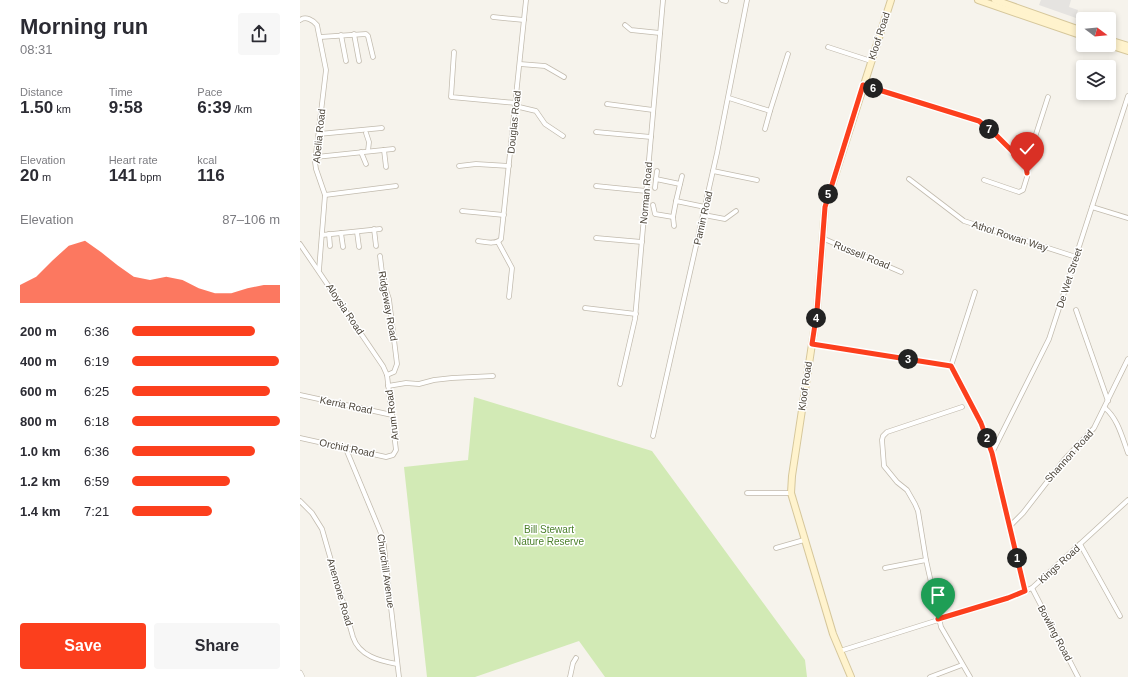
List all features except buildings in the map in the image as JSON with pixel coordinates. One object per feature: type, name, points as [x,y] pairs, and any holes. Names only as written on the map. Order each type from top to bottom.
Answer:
[{"type":"main road","name":"Kloof Road","points":[[851,677],[840,651],[804,540],[791,493],[792,476],[817,311],[824,214],[828,196],[891,0]]},
{"type":"main road","points":[[978,0],[1005,6],[1076,33]]},
{"type":"main road","points":[[995,0],[1005,6]]},
{"type":"main road","points":[[1058,25],[1076,29]]},
{"type":"main road","points":[[1116,42],[1128,46]]},
{"type":"main road","points":[[1116,47],[1128,51]]},
{"type":"street","name":"Douglas Road","points":[[498,242],[502,239],[526,0]]},
{"type":"street","name":"Norman Road","points":[[620,384],[636,314],[662,0]]},
{"type":"street","name":"Pamin Road","points":[[653,436],[704,215],[729,98],[747,0]]},
{"type":"street","points":[[493,17],[524,20]]},
{"type":"street","name":"Abelia Road","points":[[300,20],[306,18],[310,19],[317,25],[326,70],[316,157],[316,169],[325,195],[319,270]]},
{"type":"street","points":[[625,25],[631,30],[660,33]]},
{"type":"street","points":[[354,34],[359,61]]},
{"type":"street","points":[[320,37],[367,34],[373,57]]},
{"type":"street","points":[[341,35],[346,61]]},
{"type":"street","points":[[828,47],[871,61]]},
{"type":"street","points":[[454,52],[451,97],[515,105],[536,111],[545,124],[563,136]]},
{"type":"street","points":[[765,129],[788,54]]},
{"type":"street","points":[[520,64],[545,66],[564,77]]},
{"type":"street","points":[[863,85],[979,121],[997,136],[1026,165]]},
{"type":"street","name":"De Wet Street","points":[[992,453],[1049,339],[1128,96]]},
{"type":"street","points":[[984,180],[1016,191],[1023,190],[1026,181],[1026,165],[1048,97]]},
{"type":"street","points":[[729,98],[770,111]]},
{"type":"street","points":[[607,104],[653,110]]},
{"type":"street","points":[[319,134],[382,128]]},
{"type":"street","points":[[596,132],[651,137]]},
{"type":"street","points":[[366,133],[369,142],[368,151]]},
{"type":"street","points":[[316,157],[393,149]]},
{"type":"street","points":[[384,150],[386,167]]},
{"type":"street","points":[[361,152],[366,164]]},
{"type":"street","points":[[459,166],[476,164],[509,166]]},
{"type":"street","points":[[655,188],[657,171]]},
{"type":"street","points":[[713,171],[757,180]]},
{"type":"street","points":[[674,226],[673,217],[682,176]]},
{"type":"street","points":[[656,179],[680,184]]},
{"type":"street","name":"Athol Rowan Way","points":[[909,179],[964,221],[1076,257]]},
{"type":"street","points":[[325,195],[396,186]]},
{"type":"street","points":[[596,186],[646,191]]},
{"type":"street","points":[[676,201],[705,207]]},
{"type":"street","points":[[653,206],[655,214],[673,217]]},
{"type":"street","points":[[1092,207],[1128,218]]},
{"type":"street","points":[[462,211],[504,215]]},
{"type":"street","points":[[704,215],[725,219],[736,211]]},
{"type":"street","points":[[322,235],[380,229]]},
{"type":"street","points":[[374,230],[376,246]]},
{"type":"street","points":[[357,232],[359,247]]},
{"type":"street","points":[[341,233],[343,247]]},
{"type":"street","points":[[329,234],[330,246]]},
{"type":"street","points":[[596,238],[642,242]]},
{"type":"street","name":"Russell Road","points":[[822,238],[901,272]]},
{"type":"street","points":[[478,241],[498,242],[512,268],[509,297]]},
{"type":"street","name":"Aloysia Road","points":[[300,244],[384,366],[387,376]]},
{"type":"street","name":"Ridgeway Road","points":[[380,256],[383,281],[389,299],[397,364],[394,372],[387,376]]},
{"type":"street","points":[[975,292],[951,366],[981,423],[992,453],[1025,591]]},
{"type":"street","points":[[585,308],[636,314]]},
{"type":"street","points":[[1076,310],[1108,402]]},
{"type":"street","points":[[812,344],[951,366]]},
{"type":"street","name":"Shannon Road","points":[[1010,526],[1064,460],[1094,428],[1128,359]]},
{"type":"street","name":"Arum Road","points":[[387,376],[396,448],[393,455]]},
{"type":"street","points":[[388,386],[406,383],[419,384],[434,380],[452,378],[493,376]]},
{"type":"street","name":"Kerria Road","points":[[300,394],[392,415]]},
{"type":"street","points":[[962,407],[887,432],[883,436],[882,440],[884,466],[897,482],[907,490],[913,498],[918,511],[938,619],[962,665],[970,677]]},
{"type":"street","points":[[1105,408],[1116,420],[1128,453]]},
{"type":"street","name":"Orchid Road","points":[[300,438],[386,457],[393,455]]},
{"type":"street","name":"Churchill Avenue","points":[[346,448],[383,538],[399,677]]},
{"type":"street","points":[[747,493],[791,493]]},
{"type":"street","name":"Kings Road","points":[[840,651],[1008,598],[1032,588],[1128,500]]},
{"type":"street","name":"Anemone Road","points":[[300,501],[312,513],[322,529],[357,647],[367,655],[397,664]]},
{"type":"street","points":[[776,548],[804,540]]},
{"type":"street","points":[[1080,544],[1120,616]]},
{"type":"street","points":[[885,568],[926,560]]},
{"type":"street","name":"Bowling Road","points":[[1032,588],[1078,677]]},
{"type":"street","points":[[570,677],[573,662],[576,658]]},
{"type":"street","points":[[930,677],[962,665]]},
{"type":"street","points":[[300,673],[302,677]]},
{"type":"green space","name":"Bill Stewart Nature Reserve","points":[[474,397],[652,451],[805,660],[807,677],[605,677],[579,641],[475,677],[427,677],[404,467],[468,460]]},
{"type":"shaded area","points":[[1041,0],[1071,0],[1069,7],[1078,10],[1076,12],[1076,18],[1039,5]]},
{"type":"route","points":[[938,619],[1008,598],[1025,591],[992,453],[981,423],[951,366],[812,344],[817,311],[825,207],[863,85],[979,121],[997,136],[1026,165],[1027,173]]}]
